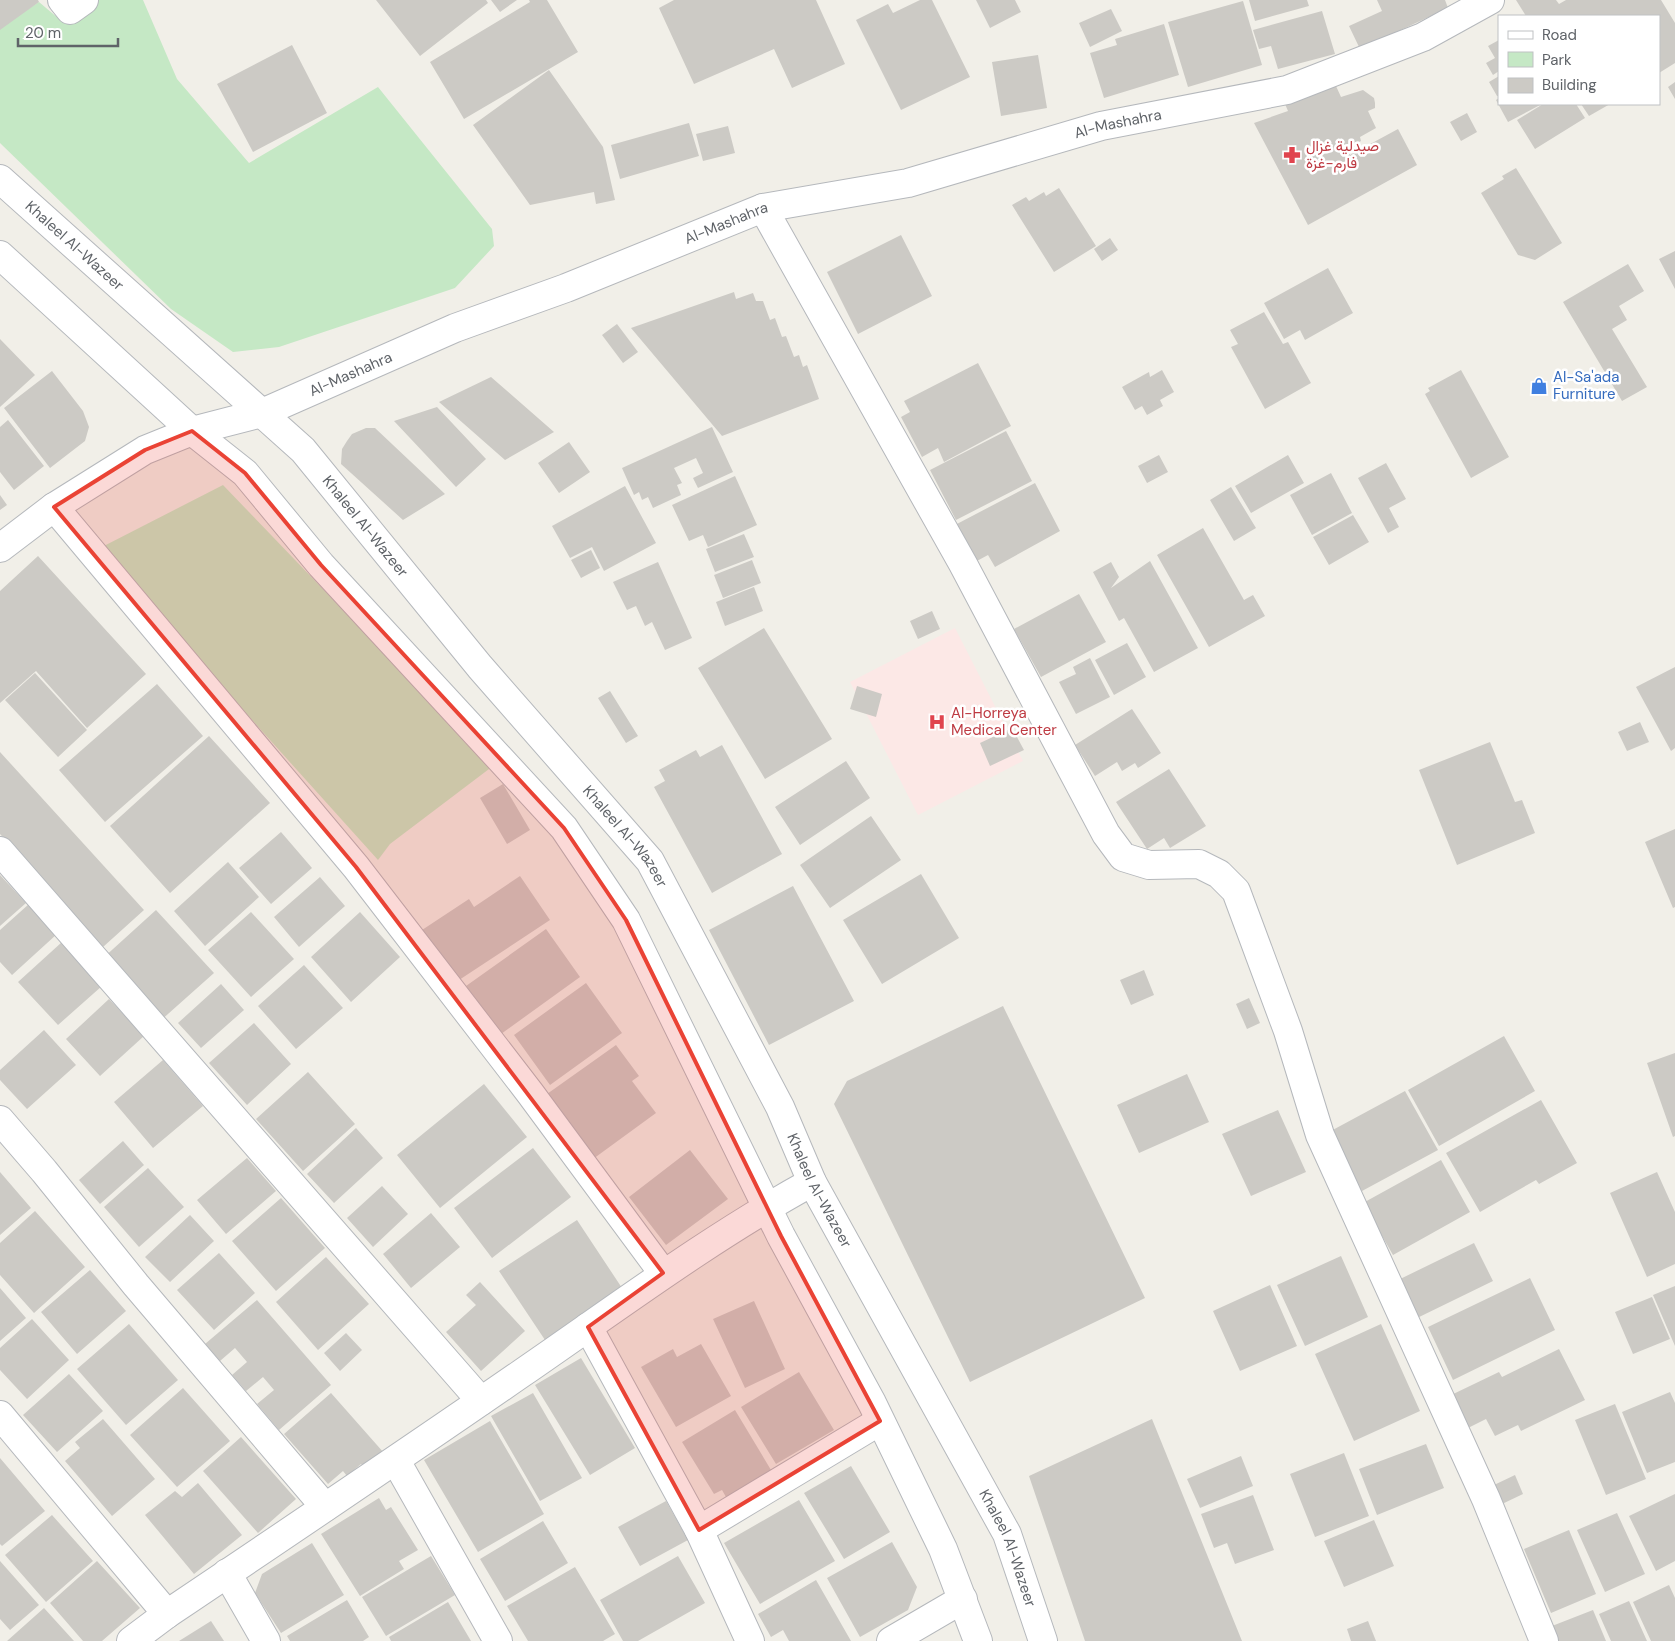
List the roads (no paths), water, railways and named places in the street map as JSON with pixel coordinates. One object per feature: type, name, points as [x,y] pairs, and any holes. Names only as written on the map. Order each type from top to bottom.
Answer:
[{"type":"street","points":[[62,0],[70,10],[84,0]]},
{"type":"street","name":"Al-Mashahra","points":[[0,548],[54,506],[145,450],[192,431],[262,414],[455,328],[566,288],[763,208],[908,183],[1101,126],[1287,90],[1423,37],[1490,0]]},
{"type":"street","name":"Khaleel Al-Wazeer","points":[[0,179],[303,450],[480,668],[650,861],[780,1107],[812,1182],[1008,1534],[1043,1641]]},
{"type":"street","points":[[763,208],[963,564],[1106,834],[1123,857],[1149,865],[1199,864],[1219,874],[1236,890],[1288,1030],[1320,1135],[1486,1499],[1544,1641]]},
{"type":"street","points":[[0,255],[192,431],[245,474],[321,565],[564,828],[626,920],[767,1207],[880,1421],[943,1549],[978,1641]]},
{"type":"street","points":[[54,506],[356,868],[530,1093],[663,1272]]},
{"type":"street","points":[[0,851],[481,1401]]},
{"type":"street","points":[[0,1120],[44,1171],[136,1285],[325,1507]]},
{"type":"street","points":[[131,1641],[167,1614],[396,1461],[588,1328],[663,1272],[767,1207],[812,1182]]},
{"type":"street","points":[[588,1328],[699,1530],[750,1641]]},
{"type":"street","points":[[0,1415],[167,1614]]},
{"type":"street","points":[[699,1530],[880,1421]]},
{"type":"street","points":[[396,1461],[498,1641]]},
{"type":"street","points":[[228,1573],[266,1641]]},
{"type":"street","points":[[891,1641],[963,1599]]},
{"type":"place","name":"صيدلية غزال فارم-غزة","points":[[1292,155]]},
{"type":"place","name":"Al-Sa'ada Furniture","points":[[1539,386]]},
{"type":"place","name":"Al-Horreya Medical Center","points":[[937,722]]}]
